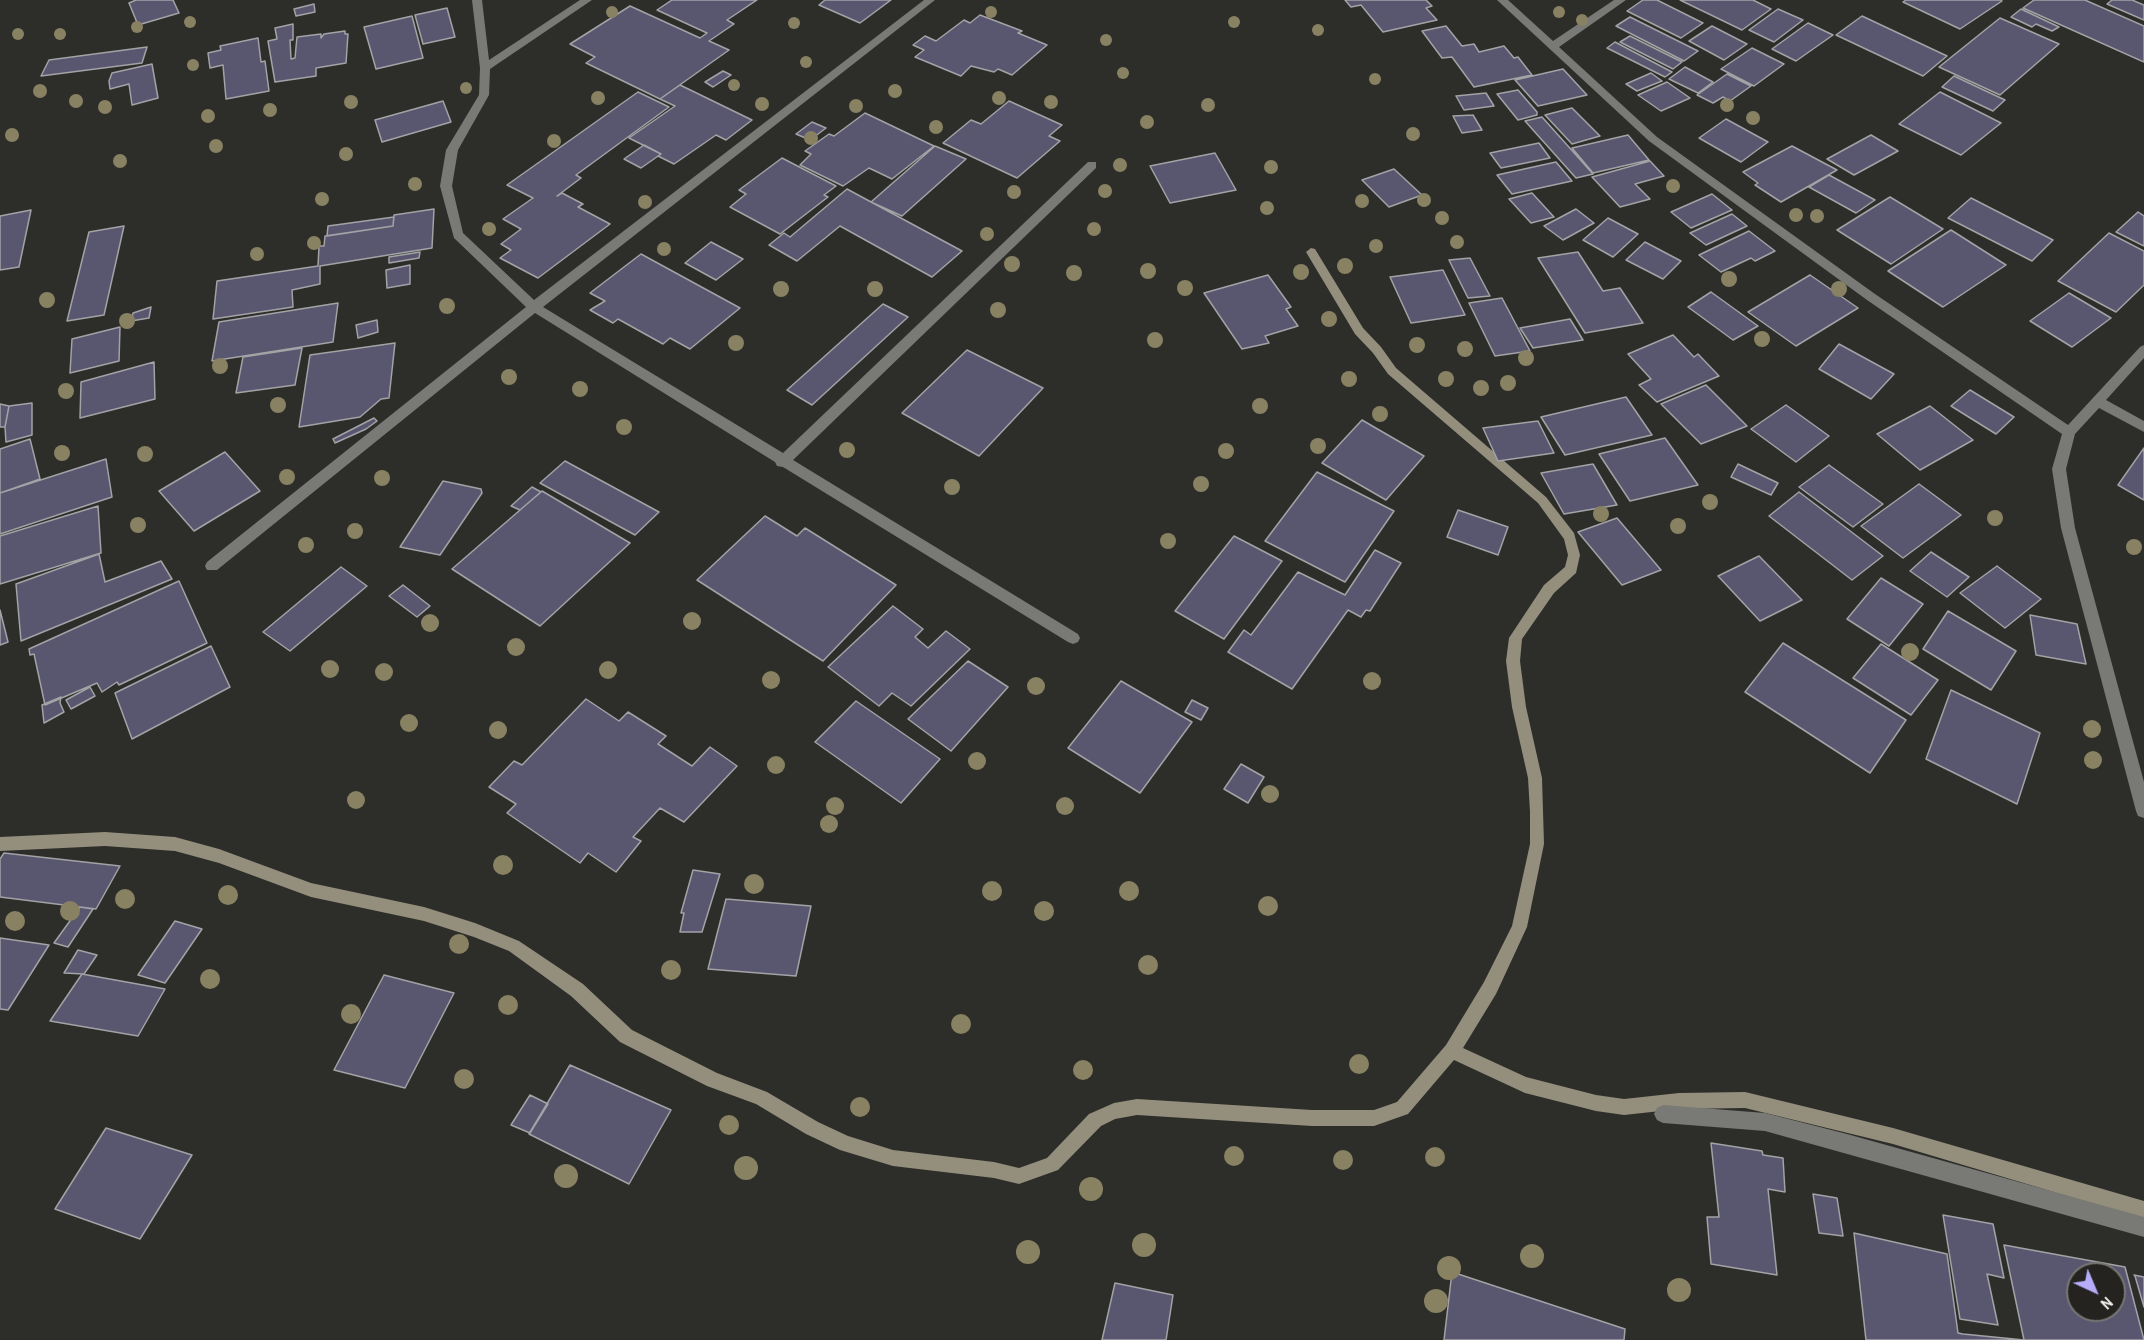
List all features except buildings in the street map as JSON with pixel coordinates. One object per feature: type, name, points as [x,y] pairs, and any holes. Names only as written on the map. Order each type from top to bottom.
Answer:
[{"type":"street","points":[[477,0],[485,68],[484,95],[452,150],[446,186],[458,235],[534,307],[782,462],[1073,638]]},
{"type":"street","points":[[485,68],[587,0]]},
{"type":"street","points":[[212,566],[534,307],[930,0]]},
{"type":"street","points":[[1502,0],[1653,139],[1871,297],[2069,432]]},
{"type":"street","points":[[1551,47],[1621,0]]},
{"type":"street","points":[[782,462],[1092,165]]},
{"type":"street","points":[[2144,350],[2069,432],[2059,469],[2068,528],[2144,811]]},
{"type":"street","points":[[2097,401],[2144,427]]},
{"type":"street","points":[[1663,1114],[1765,1122],[2144,1227]]},
{"type":"waterway","points":[[1311,252],[1359,331],[1392,371],[1542,500],[1570,537],[1574,555],[1571,569],[1549,589],[1516,638],[1513,661],[1519,707],[1535,778],[1537,844],[1519,927],[1490,988],[1452,1051]]},
{"type":"waterway","points":[[0,844],[105,839],[175,844],[219,856],[311,890],[424,914],[475,930],[514,946],[577,990],[626,1036],[713,1080],[761,1098],[812,1128],[846,1144],[893,1158],[994,1170],[1019,1176],[1052,1164],[1095,1120],[1114,1111],[1137,1107],[1312,1118],[1374,1118],[1402,1108],[1452,1051]]},
{"type":"waterway","points":[[1452,1051],[1525,1085],[1596,1103],[1624,1107],[1679,1101],[1745,1100],[1893,1136],[2144,1210]]}]
